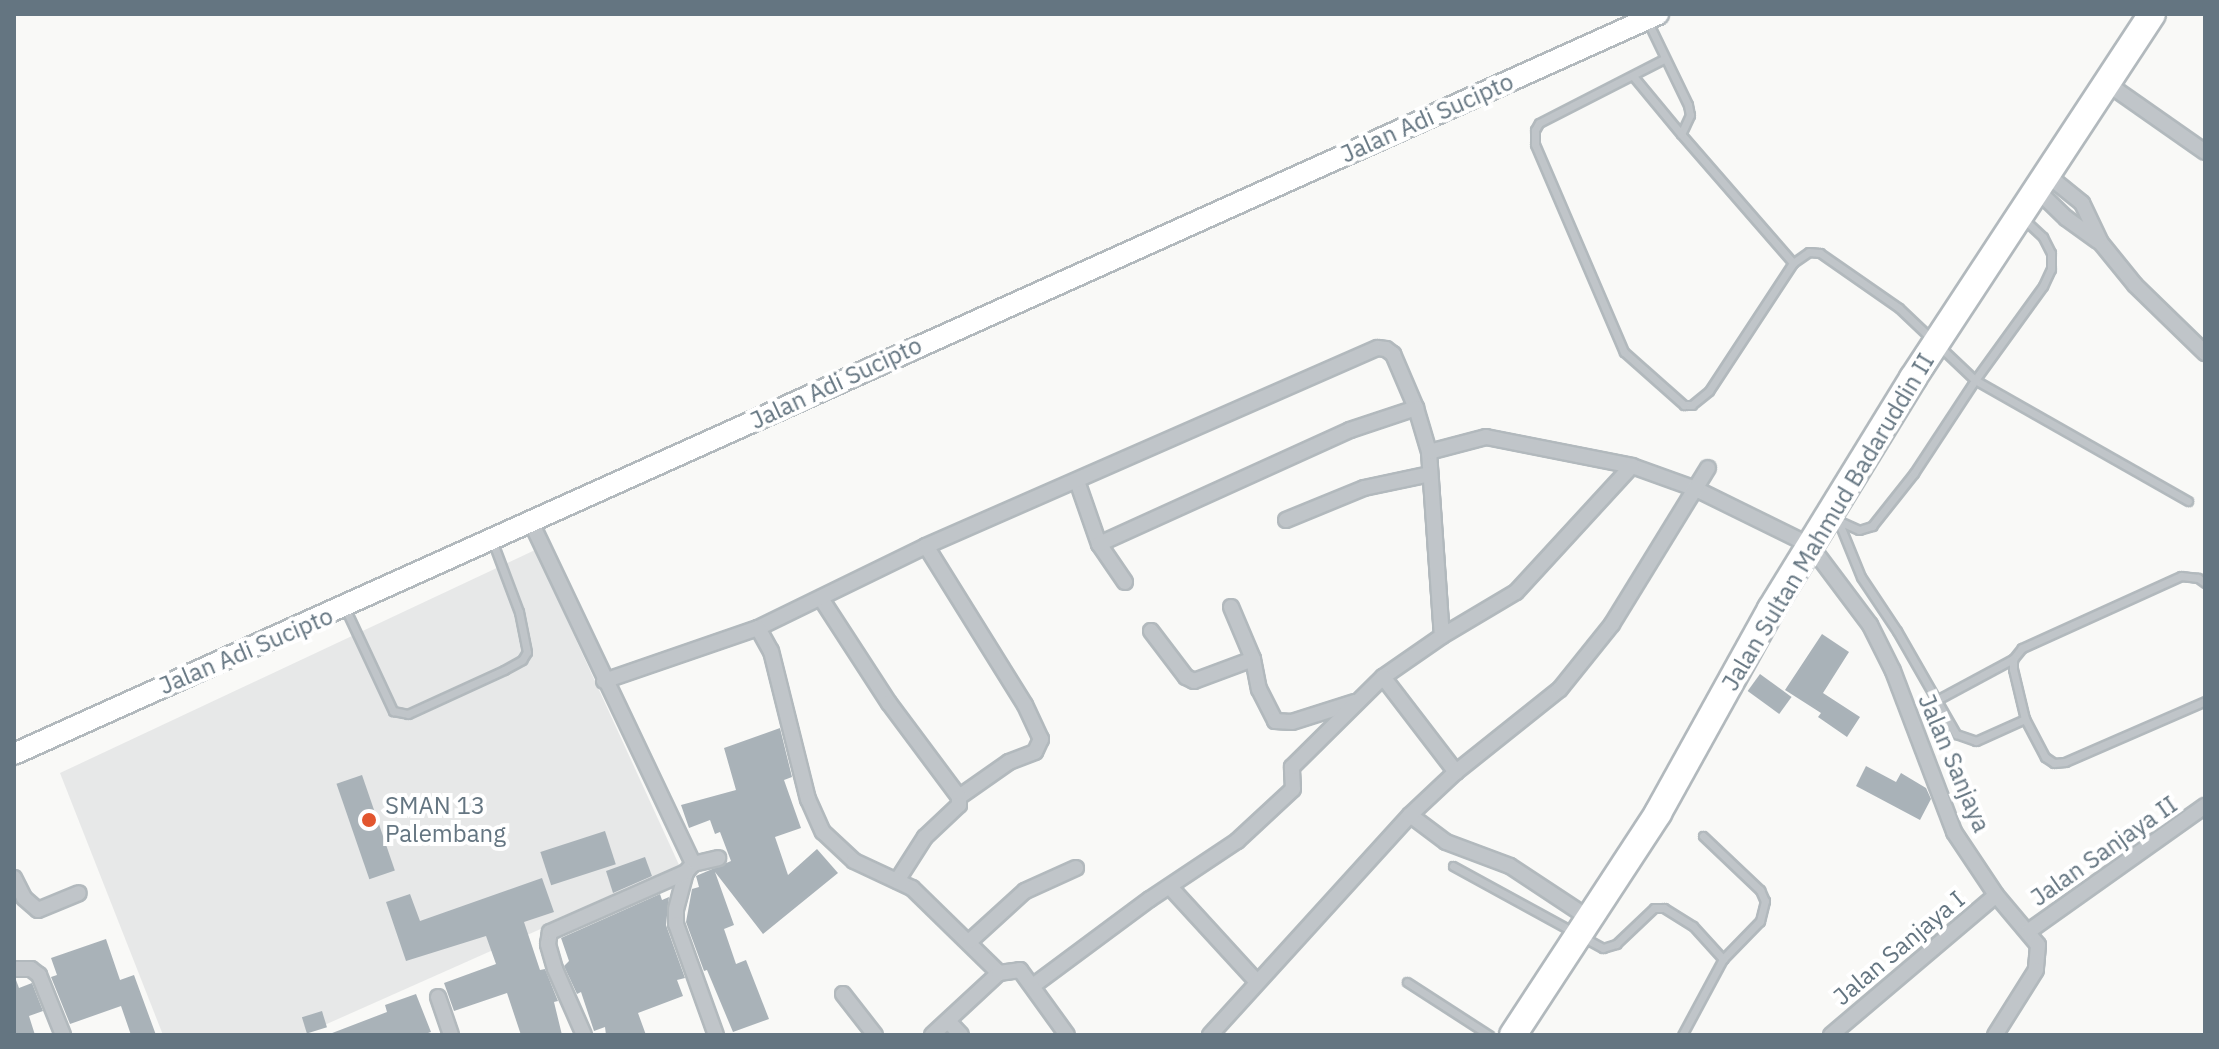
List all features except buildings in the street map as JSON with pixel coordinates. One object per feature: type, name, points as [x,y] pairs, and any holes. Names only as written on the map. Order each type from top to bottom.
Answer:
[{"type":"highway","name":"Jalan Sultan Mahmud Badaruddin II","points":[[1513,1035],[1658,813],[1771,609],[1810,545],[1834,517],[1935,344],[2152,14]]},
{"type":"street","name":"Jalan Adi Sucipto","points":[[14,754],[345,608],[491,537],[1653,17]]},
{"type":"street","points":[[2108,84],[2205,152]]},
{"type":"street","points":[[2041,182],[2082,203],[2101,243],[2135,285],[2205,353]]},
{"type":"street","points":[[2041,182],[2066,218],[2101,243]]},
{"type":"street","points":[[604,681],[758,628],[822,600],[926,546],[1378,348],[1393,354],[1416,408],[1429,452],[1442,636]]},
{"type":"street","points":[[1099,544],[1350,430],[1416,408]]},
{"type":"street","points":[[1429,452],[1486,437],[1632,466],[1696,489],[1810,545]]},
{"type":"street","points":[[1034,985],[1237,841],[1289,794],[1294,783],[1292,767],[1342,720],[1355,702],[1383,677],[1442,636],[1516,592],[1632,466]]},
{"type":"street","points":[[1210,1035],[1410,815],[1456,772],[1560,689],[1612,624],[1708,468]]},
{"type":"street","points":[[1286,520],[1364,488],[1430,474]]},
{"type":"street","points":[[1077,481],[1099,544],[1125,582]]},
{"type":"street","points":[[530,520],[689,868],[676,910],[676,924],[716,1035]]},
{"type":"street","name":"Jalan Sanjaya","points":[[1810,545],[1870,625],[1893,671],[1954,832],[1996,895],[2029,931]]},
{"type":"street","points":[[926,546],[1025,705],[1041,739],[1035,752],[1009,762],[959,797]]},
{"type":"street","points":[[822,600],[904,725],[959,797],[959,805],[925,837],[897,881]]},
{"type":"street","points":[[1231,607],[1253,659],[1259,689],[1275,721],[1292,722],[1355,702]]},
{"type":"street","points":[[758,628],[771,651],[808,799],[823,832],[854,861],[912,888],[970,941],[999,973]]},
{"type":"street","points":[[1151,631],[1186,677],[1194,681],[1253,659]]},
{"type":"street","points":[[1383,677],[1456,772]]},
{"type":"street","name":"Jalan Sanjaya II","points":[[2029,931],[2205,806]]},
{"type":"street","points":[[1410,815],[1446,842],[1510,866],[1584,926]]},
{"type":"street","points":[[584,1035],[555,969],[548,944],[550,932],[689,868],[718,858]]},
{"type":"street","points":[[970,941],[1025,891],[1076,868]]},
{"type":"street","points":[[14,878],[24,898],[38,910],[79,893]]},
{"type":"street","points":[[1170,887],[1257,982]]},
{"type":"street","name":"Jalan Sanjaya I","points":[[1831,1035],[1996,895]]},
{"type":"street","points":[[1995,1035],[2036,970],[2038,945],[2029,931]]},
{"type":"street","points":[[14,969],[31,969],[39,975],[63,1035]]},
{"type":"street","points":[[932,1035],[999,973],[1020,970],[1034,985],[1067,1035]]},
{"type":"street","points":[[843,994],[875,1035]]},
{"type":"street","points":[[438,997],[451,1035]]},
{"type":"street","points":[[948,1021],[961,1035]]},
{"type":"lane","points":[[1653,17],[1664,59],[1688,105],[1690,115],[1681,134]]},
{"type":"lane","points":[[1664,59],[1539,123],[1535,130],[1535,144],[1624,352],[1684,405],[1700,402],[1793,263],[1809,252],[1820,253],[1890,300],[1975,380],[2188,501]]},
{"type":"lane","points":[[1633,76],[1793,263]]},
{"type":"lane","points":[[1834,517],[1859,530],[1872,526],[1914,473],[1975,380],[2043,286],[2051,269],[2051,253],[2043,237],[2020,215]]},
{"type":"lane","points":[[1834,517],[1861,577],[1897,631],[1956,734],[1967,740],[1990,738],[2025,719]]},
{"type":"lane","points":[[345,608],[381,690],[396,714],[408,714],[504,670],[522,660],[528,648],[491,537]]},
{"type":"lane","points":[[1935,701],[2013,659],[2022,648],[2181,576],[2205,583]]},
{"type":"lane","points":[[2013,659],[2025,719],[2045,757],[2054,763],[2065,762],[2205,701]]},
{"type":"lane","points":[[1682,1035],[1723,959],[1760,921],[1765,901],[1760,890],[1703,836]]},
{"type":"lane","points":[[1453,866],[1584,926],[1603,948],[1610,948],[1654,908],[1664,908],[1693,926],[1723,959]]},
{"type":"lane","points":[[1407,982],[1489,1035]]},
{"type":"shaded area","name":"SMAN 13 Palembang","points":[[535,550],[680,867],[302,1035],[163,1035],[60,773]]},
{"type":"place","name":"SMAN 13 Palembang","points":[[369,820]]}]
